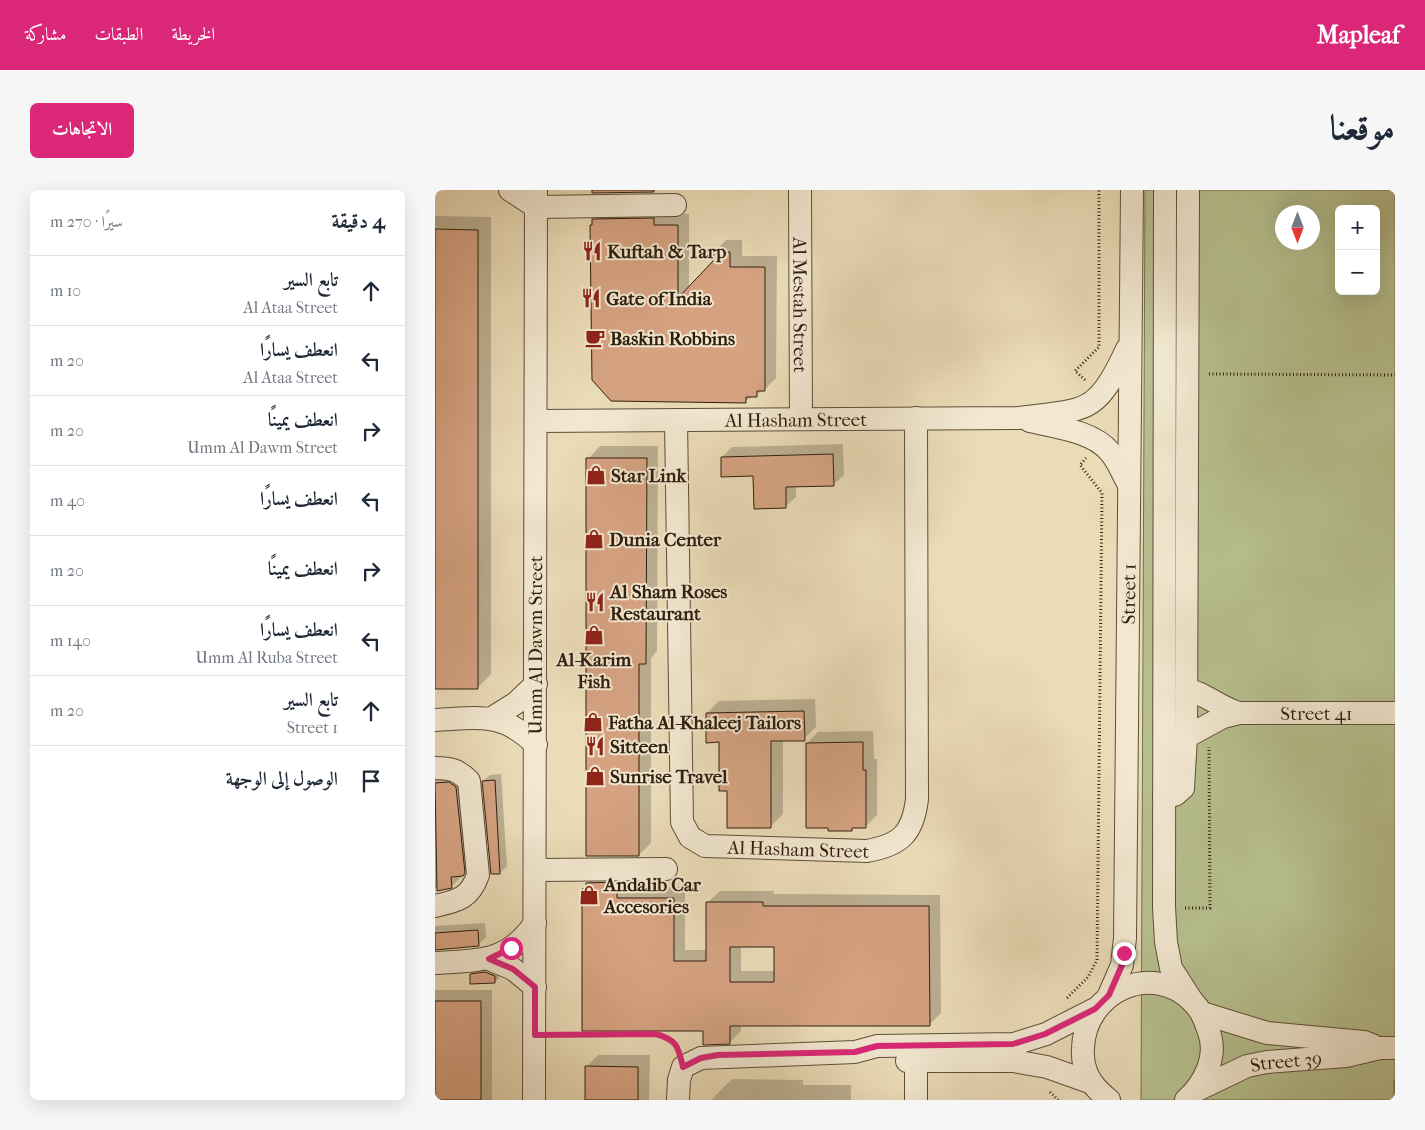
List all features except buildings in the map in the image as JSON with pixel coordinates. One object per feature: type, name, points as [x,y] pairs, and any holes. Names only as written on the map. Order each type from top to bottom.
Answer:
[{"type":"street","points":[[510,190],[536,199],[675,204]]},
{"type":"street","name":"Al Mestah Street","points":[[800,190],[801,419]]},
{"type":"street","name":"Street 1","points":[[1092,1083],[1083,1059],[1083,1032],[1122,965],[1125,938],[1132,190]]},
{"type":"street","name":"Street 1","points":[[1165,190],[1165,942],[1171,968],[1197,1007],[1212,1039],[1210,1066],[1191,1095]]},
{"type":"street","points":[[1164,795],[1175,795],[1183,788],[1186,738],[1188,190]]},
{"type":"street","name":"Umm Al Dawm Street","points":[[534,1100],[536,199]]},
{"type":"street","name":"Al Hasham Street","points":[[536,421],[1019,418],[1073,411],[1087,407],[1101,395],[1111,382],[1130,342]]},
{"type":"street","name":"Al Hasham Street","points":[[676,420],[681,822],[690,837],[705,846],[867,851],[887,848],[904,836],[915,819],[917,799],[916,418]]},
{"type":"street","name":"Al Hasham Street","points":[[1019,418],[1076,433],[1100,443],[1109,450],[1128,483]]},
{"type":"street","points":[[492,718],[516,703],[536,684]]},
{"type":"street","name":"Street 41","points":[[1186,690],[1197,692],[1219,707],[1239,714]]},
{"type":"street","name":"Street 41","points":[[1186,738],[1209,724],[1239,714],[1395,713]]},
{"type":"street","points":[[435,720],[492,718],[516,728],[536,745]]},
{"type":"street","points":[[435,768],[449,768],[460,772],[469,782],[478,875],[474,887],[464,897],[435,906]]},
{"type":"street","points":[[535,870],[666,869]]},
{"type":"street","points":[[435,963],[489,959],[521,941],[535,923]]},
{"type":"street","points":[[489,959],[513,969],[535,987]]},
{"type":"street","name":"Street 39","points":[[855,1052],[877,1046],[1013,1044],[1045,1034],[1129,986],[1152,983],[1173,989],[1197,1007],[1267,1033],[1364,1042],[1387,1048]]},
{"type":"street","name":"Street 39","points":[[1191,1095],[1254,1065],[1346,1056],[1387,1048]]},
{"type":"street","points":[[678,1100],[679,1080],[683,1067],[701,1058],[718,1055],[855,1052],[873,1059],[1013,1061],[1047,1067],[1092,1083],[1109,1100]]},
{"type":"street","points":[[915,1100],[916,1061]]},
{"type":"path","points":[[1099,190],[1099,347],[1075,371],[1101,395]]},
{"type":"path","points":[[1188,373],[1395,375]]},
{"type":"path","points":[[1062,1004],[1088,977],[1097,960],[1102,492],[1080,465],[1100,443]]},
{"type":"path","points":[[1164,907],[1210,908],[1209,724]]},
{"type":"path","points":[[535,1035],[656,1034],[669,1038],[677,1046],[683,1067]]},
{"type":"path","points":[[1047,1089],[1058,1100]]},
{"type":"green space","points":[[1145,190],[1395,190],[1395,1100],[1141,1100]]},
{"type":"place","name":"Kuftah & Tarp","points":[[592,251]]},
{"type":"place","name":"Gate of India","points":[[591,298]]},
{"type":"place","name":"Baskin Robbins","points":[[595,338]]},
{"type":"place","name":"Star Link","points":[[596,475]]},
{"type":"place","name":"Dunia Center","points":[[594,539]]},
{"type":"place","name":"Al Sham Roses Restaurant","points":[[595,602]]},
{"type":"place","name":"Al-Karim Fish","points":[[594,635]]},
{"type":"place","name":"Fatha Al-Khaleej Tailors","points":[[593,722]]},
{"type":"place","name":"Sitteen","points":[[595,746]]},
{"type":"place","name":"Sunrise Travel","points":[[595,776]]},
{"type":"place","name":"Andalib Car Accesories","points":[[589,895]]},
{"type":"route","points":[[511,948],[489,959],[513,969],[535,987],[535,1035],[656,1034],[669,1038],[677,1046],[683,1067],[701,1058],[718,1055],[855,1052],[877,1046],[1013,1044],[1045,1034],[1095,1009],[1109,995],[1122,965],[1124,953]]}]
